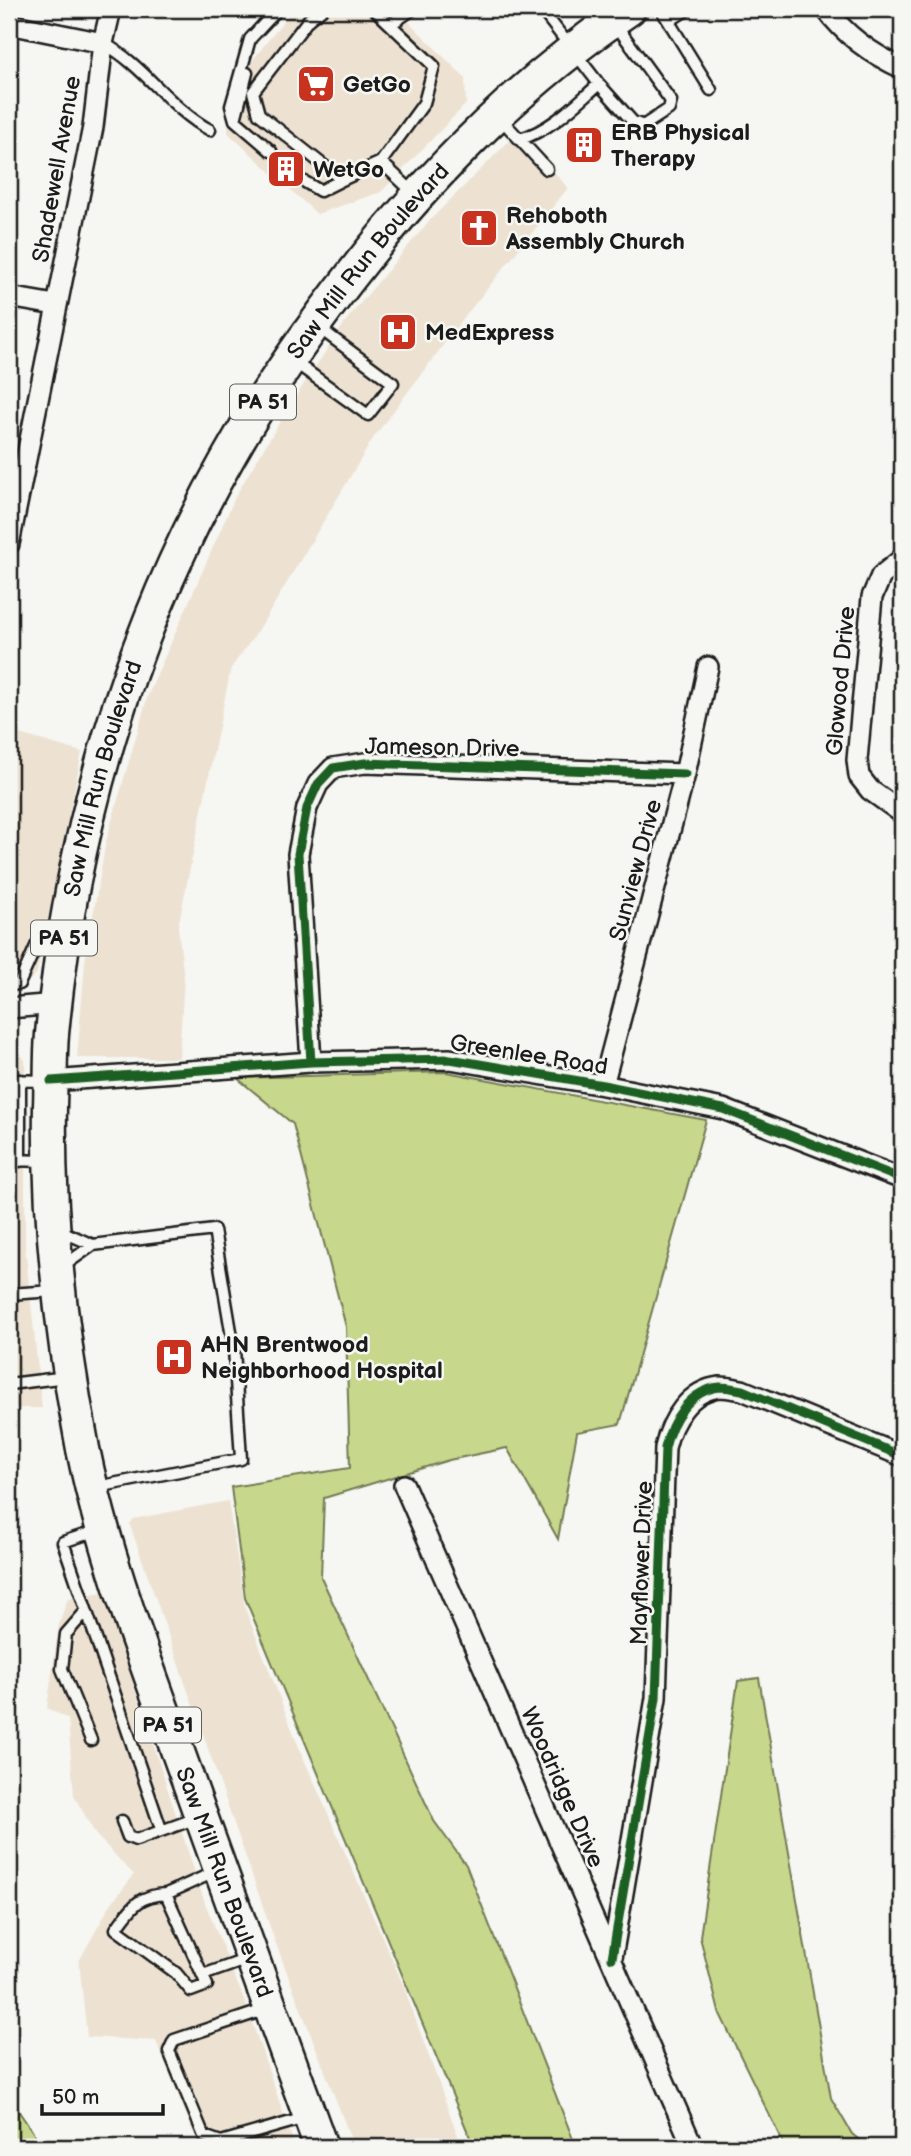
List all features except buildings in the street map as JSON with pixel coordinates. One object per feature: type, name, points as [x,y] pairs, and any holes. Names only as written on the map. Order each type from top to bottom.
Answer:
[{"type":"highway","name":"Saw Mill Run Boulevard","points":[[321,2147],[116,1573],[93,1488],[70,1377],[52,1227],[26,1161],[51,1081],[52,1039],[63,948],[82,836],[105,747],[134,663],[175,562],[228,457],[290,359],[347,281],[461,148],[574,49],[621,15]]},
{"type":"street","name":"Shadewell Avenue","points":[[9,544],[55,305],[93,127],[103,43],[111,9]]},
{"type":"street","points":[[826,9],[877,57],[902,68]]},
{"type":"street","points":[[9,24],[103,43]]},
{"type":"street","points":[[9,297],[55,305]]},
{"type":"street","name":"Glowood Drive","points":[[902,559],[881,576],[872,597],[857,760],[859,776],[870,790],[902,813]]},
{"type":"street","name":"Sunview Drive","points":[[603,1084],[685,774],[708,667]]},
{"type":"street","name":"Jameson Drive","points":[[311,1062],[298,854],[307,808],[318,784],[333,768],[365,763],[685,774]]},
{"type":"street","points":[[9,1008],[56,1004]]},
{"type":"street","name":"Greenlee Road","points":[[51,1081],[311,1062],[450,1059],[603,1084],[723,1110],[902,1179]]},
{"type":"street","name":"Mayflower Drive","points":[[612,1958],[656,1698],[665,1448],[669,1428],[683,1408],[700,1394],[720,1387],[743,1390],[902,1457]]},
{"type":"street","name":"Woodridge Drive","points":[[404,1485],[693,2147]]},
{"type":"lane","points":[[271,151],[234,120],[231,106],[250,39],[278,9]]},
{"type":"lane","points":[[322,9],[309,19],[253,92],[259,114],[342,180]]},
{"type":"lane","points":[[305,182],[320,191],[381,162],[424,103],[435,66],[374,9]]},
{"type":"lane","points":[[391,24],[413,9]]},
{"type":"lane","points":[[541,9],[633,122],[643,126],[669,109],[671,101],[621,15]]},
{"type":"lane","points":[[662,9],[712,90]]},
{"type":"lane","points":[[669,21],[688,9]]},
{"type":"lane","points":[[103,43],[135,64],[176,104],[210,130]]},
{"type":"lane","points":[[520,139],[534,135],[552,124],[600,84]]},
{"type":"lane","points":[[498,114],[547,169]]},
{"type":"lane","points":[[381,162],[418,197]]},
{"type":"lane","points":[[290,359],[368,415],[393,383],[315,324]]},
{"type":"lane","points":[[9,985],[19,984],[37,944],[63,948]]},
{"type":"lane","points":[[26,1161],[14,1080],[51,1081]]},
{"type":"lane","points":[[52,1227],[93,1245],[214,1230],[234,1349],[241,1460],[93,1488]]},
{"type":"lane","points":[[9,1294],[57,1281],[93,1245]]},
{"type":"lane","points":[[9,1384],[70,1377]]},
{"type":"lane","points":[[104,1528],[62,1542],[161,1829]]},
{"type":"lane","points":[[86,1611],[66,1634],[62,1669],[91,1740]]},
{"type":"lane","points":[[122,1821],[128,1837],[136,1840],[201,1816]]},
{"type":"lane","points":[[166,1894],[207,1985],[191,1991],[176,1973],[116,1929],[135,1902],[166,1894],[221,1870]]},
{"type":"lane","points":[[202,1975],[252,1957]]},
{"type":"lane","points":[[271,2008],[174,2040],[169,2051],[204,2136],[221,2142],[310,2116]]},
{"type":"shaded area","points":[[293,9],[396,9],[465,78],[466,104],[381,192],[317,214],[228,133],[229,90]]},
{"type":"shaded area","points":[[519,131],[568,188],[462,320],[374,437],[258,631],[231,668],[178,927],[184,979],[179,1058],[77,1058],[85,962],[106,841],[148,695],[236,495],[290,405],[348,318],[430,220]]},
{"type":"shaded area","points":[[9,731],[82,752],[37,973],[16,993],[9,994]]},
{"type":"shaded area","points":[[9,1040],[25,1060],[25,1246],[42,1408],[9,1408]]},
{"type":"shaded area","points":[[228,1501],[245,1608],[300,1750],[402,1982],[462,2147],[354,2147],[276,1944],[130,1525],[133,1519]]},
{"type":"shaded area","points":[[103,1592],[205,1903],[245,2002],[295,2147],[218,2147],[194,2133],[156,2041],[87,2037],[79,1961],[110,1905],[134,1875],[96,1835],[74,1796],[68,1719],[47,1708],[59,1624],[68,1598]]},
{"type":"green space","points":[[446,1072],[706,1120],[620,1424],[577,1432],[558,1539],[507,1448],[449,1460],[324,1498],[321,1577],[434,1821],[466,1865],[576,2147],[474,2147],[245,1598],[231,1487],[350,1468],[346,1327],[293,1124],[237,1078]]},
{"type":"green space","points":[[759,1678],[831,2098],[852,2134],[868,2147],[785,2147],[719,2012],[700,1937],[738,1681]]},
{"type":"green space","points":[[9,2097],[43,2147],[9,2147]]},
{"type":"cycle path","points":[[311,1062],[298,854],[307,808],[318,784],[333,768],[365,763],[685,774]]},
{"type":"cycle path","points":[[51,1081],[311,1062],[450,1059],[723,1109],[902,1179]]},
{"type":"cycle path","points":[[612,1958],[656,1698],[665,1448],[677,1418],[691,1400],[709,1389],[720,1387],[742,1390],[902,1456]]},
{"type":"place","name":"GetGo","points":[[316,84]]},
{"type":"place","name":"ERB Physical Therapy","points":[[584,145]]},
{"type":"place","name":"WetGo","points":[[286,169]]},
{"type":"place","name":"Rehoboth Assembly Church","points":[[479,228]]},
{"type":"place","name":"MedExpress","points":[[398,332]]},
{"type":"place","name":"AHN Brentwood Neighborhood Hospital","points":[[174,1357]]}]
